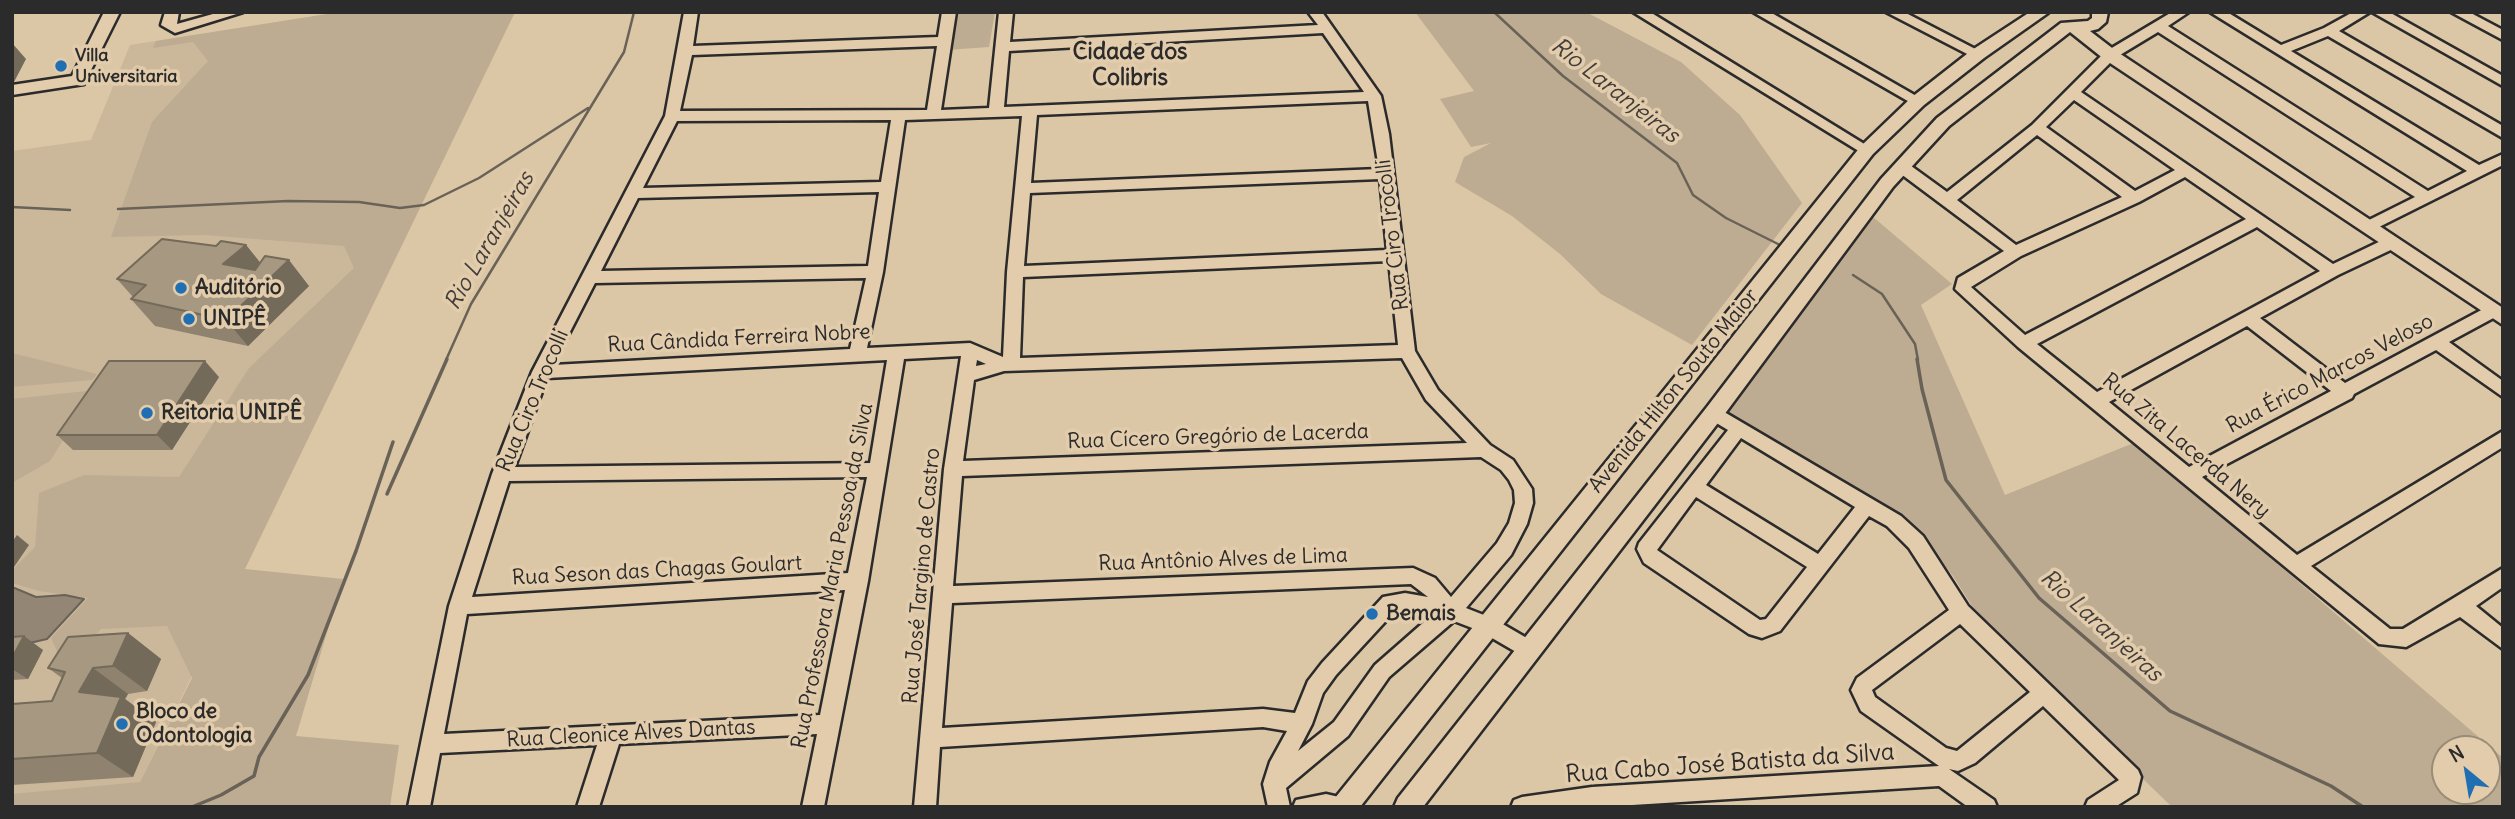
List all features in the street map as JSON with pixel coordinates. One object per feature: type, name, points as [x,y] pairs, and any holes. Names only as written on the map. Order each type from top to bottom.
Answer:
[{"type":"main road","points":[[12,90],[78,80],[112,12]]},
{"type":"main road","points":[[2039,13],[2071,27],[2498,315]]},
{"type":"main road","name":"Avenida Hilton Souto Maior","points":[[1344,807],[1867,150],[1918,101],[1978,54],[2039,13]]},
{"type":"main road","points":[[2071,27],[2099,18],[2103,45],[2110,55]]},
{"type":"main road","name":"Avenida Hilton Souto Maior","points":[[1407,807],[1902,167],[1943,122],[2071,27]]},
{"type":"street","points":[[171,16],[170,27],[184,28],[236,12]]},
{"type":"street","name":"Rua Ciro Trocolli","points":[[419,807],[459,606],[501,474],[541,372],[672,116],[691,12]]},
{"type":"street","points":[[933,115],[949,12]]},
{"type":"street","points":[[996,113],[1006,12]]},
{"type":"street","name":"Rua Ciro Trocolli","points":[[1273,784],[1341,729],[1382,671],[1451,611],[1504,549],[1518,524],[1524,503],[1523,489],[1515,475],[1507,465],[1484,450],[1432,395],[1407,351],[1374,96],[1315,12]]},
{"type":"street","points":[[1760,12],[1918,101]]},
{"type":"street","points":[[1893,12],[1978,54]]},
{"type":"street","points":[[1947,200],[2038,128],[2110,55],[2182,12]]},
{"type":"street","points":[[2217,12],[2478,171]]},
{"type":"street","points":[[2280,50],[2329,31],[2363,12]]},
{"type":"street","points":[[2379,12],[2503,82]]},
{"type":"street","points":[[2458,12],[2503,36]]},
{"type":"street","points":[[1639,13],[1867,150]]},
{"type":"street","points":[[2158,26],[2428,198]]},
{"type":"street","points":[[1003,47],[1326,29]]},
{"type":"street","points":[[2329,31],[2503,133]]},
{"type":"street","points":[[686,51],[946,41]]},
{"type":"street","points":[[2072,93],[2332,271]]},
{"type":"street","points":[[672,116],[933,115],[1374,96]]},
{"type":"street","points":[[1008,365],[1030,111]]},
{"type":"street","points":[[857,357],[875,272],[899,114]]},
{"type":"street","points":[[2038,128],[2134,198]]},
{"type":"street","points":[[2367,228],[2503,159]]},
{"type":"street","points":[[1902,167],[2015,252],[2134,198],[2185,171]]},
{"type":"street","points":[[1022,188],[1386,174]]},
{"type":"street","points":[[633,193],[887,187]]},
{"type":"street","points":[[2024,343],[2257,220]]},
{"type":"street","points":[[2096,401],[2332,271],[2391,243]]},
{"type":"street","name":"Rua Zita Lacerda Nery","points":[[2015,252],[1965,282],[1963,289],[2024,343],[2376,632],[2394,640],[2406,638],[2461,606]]},
{"type":"street","points":[[1015,272],[1395,255]]},
{"type":"street","points":[[591,278],[875,272]]},
{"type":"street","name":"Rua Érico Marcos Veloso","points":[[2188,476],[2437,342],[2498,315]]},
{"type":"street","points":[[2247,317],[2346,393]]},
{"type":"street","points":[[2437,342],[2503,390]]},
{"type":"street","points":[[970,349],[1008,365]]},
{"type":"street","name":"Rua Cândida Ferreira Nobre","points":[[541,372],[970,349]]},
{"type":"street","name":"Rua José Targino de Castro","points":[[925,807],[953,469],[970,349]]},
{"type":"street","points":[[965,376],[1008,365],[1407,351]]},
{"type":"street","name":"Rua Professora Maria Pessoa da Silva","points":[[813,807],[858,581],[897,352]]},
{"type":"street","points":[[1714,413],[1894,521],[1916,542],[1962,612],[2130,777],[2129,786],[2096,807]]},
{"type":"street","points":[[1739,428],[1647,549],[1648,553],[1756,628],[1773,625],[1867,506]]},
{"type":"street","points":[[2295,566],[2503,438]]},
{"type":"street","name":"Rua Cícero Gregório de Lacerda","points":[[953,469],[1484,450]]},
{"type":"street","points":[[501,474],[878,470]]},
{"type":"street","points":[[1695,487],[1820,565]]},
{"type":"street","name":"Rua Antônio Alves de Lima","points":[[943,595],[1413,576],[1428,584],[1451,611],[1487,625],[1530,650]]},
{"type":"street","points":[[2503,576],[2461,606],[2503,640]]},
{"type":"street","name":"Rua Seson das Chagas Goulart","points":[[459,606],[858,581]]},
{"type":"street","points":[[1279,807],[1273,784],[1277,769],[1302,724],[1322,677],[1384,607],[1397,601],[1405,601],[1451,611]]},
{"type":"street","points":[[1962,612],[1864,684],[1861,690],[1868,704],[1941,757],[1958,761],[1968,756],[2044,693]]},
{"type":"street","points":[[930,738],[1263,718],[1302,724]]},
{"type":"street","name":"Rua Cleonice Alves Dantas","points":[[433,744],[830,724]]},
{"type":"street","points":[[589,807],[611,735]]},
{"type":"street","name":"Rua Cabo José Batista da Silva","points":[[1521,807],[1592,797],[1942,776],[1986,807]]},
{"type":"street","points":[[1304,807],[1326,804],[1344,807]]},
{"type":"shaded area","name":"UNIPÊ","points":[[340,12],[515,12],[128,807],[12,807],[12,151],[91,140],[130,45]]},
{"type":"shaded area","points":[[340,12],[515,12],[245,569],[343,579],[296,736],[399,745],[390,807],[12,807],[12,794],[140,782],[192,678],[167,626],[101,629],[65,669],[51,638],[88,598],[39,591],[12,583],[12,570],[35,547],[39,493],[84,475],[179,477],[249,368],[354,268],[344,246],[204,235],[111,237],[152,122],[208,61],[193,42],[153,48],[156,41]]},
{"type":"shaded area","points":[[954,12],[995,12],[989,47],[947,50]]},
{"type":"shaded area","points":[[1415,12],[1586,12],[1681,62],[1740,115],[1802,203],[1692,345],[1601,294],[1560,254],[1512,216],[1455,182],[1464,157],[1491,143],[1471,147],[1440,99],[1474,91]]},
{"type":"shaded area","points":[[1866,211],[1952,284],[1921,305],[2005,495],[2136,442],[2476,735],[2431,735],[2431,805],[2501,805],[2501,756],[2503,807],[2172,807],[1984,625],[1953,576],[1916,530],[1879,502],[1722,411]]},
{"type":"shaded area","points":[[12,353],[97,374],[92,380],[12,387]]},
{"type":"shaded area","points":[[95,390],[50,461],[12,483],[12,399]]},
{"type":"shaded area","points":[[12,587],[36,597],[65,595],[84,599],[47,639],[12,647]]},
{"type":"building","points":[[162,239],[216,246],[221,241],[246,245],[223,264],[255,270],[265,256],[289,260],[226,320],[131,299],[146,285],[117,279]]},
{"type":"building","points":[[109,361],[205,361],[157,435],[57,435]]},
{"type":"building","points":[[128,633],[113,666],[93,668],[79,692],[121,697],[97,753],[12,759],[12,704],[52,701],[65,672],[48,668],[68,637]]},
{"type":"building","points":[[24,636],[12,658],[12,637]]},
{"type":"waterway","name":"Rio Laranjeiras","points":[[446,360],[471,304],[624,52],[634,12]]},
{"type":"waterway","name":"Rio Laranjeiras","points":[[1494,12],[1563,76],[1677,163],[1693,195],[1726,218],[1778,244]]},
{"type":"waterway","points":[[118,209],[288,201],[359,202],[400,208],[424,205],[479,178],[588,108]]},
{"type":"waterway","points":[[12,207],[70,210]]},
{"type":"waterway","name":"Rio Laranjeiras","points":[[1853,275],[1882,294],[1915,344],[1918,360]]},
{"type":"waterway","name":"Rio Laranjeiras","points":[[387,494],[447,359]]},
{"type":"waterway","name":"Rio Laranjeiras","points":[[1917,359],[1922,389],[1946,480],[2039,598],[2170,711],[2331,786],[2363,807]]},
{"type":"waterway","points":[[192,807],[221,795],[254,776],[259,757],[308,675],[356,551],[393,442]]},
{"type":"place","name":"Villa Universitaria","points":[[61,66]]},
{"type":"place","name":"Auditório","points":[[181,288]]},
{"type":"place","name":"UNIPÊ","points":[[189,319]]},
{"type":"place","name":"Reitoria UNIPÊ","points":[[147,413]]},
{"type":"place","name":"Bemais","points":[[1372,614]]},
{"type":"place","name":"Bloco de Odontologia","points":[[122,724]]},
{"type":"district","name":"Cidade dos Colibris","points":[[1130,65]]}]
